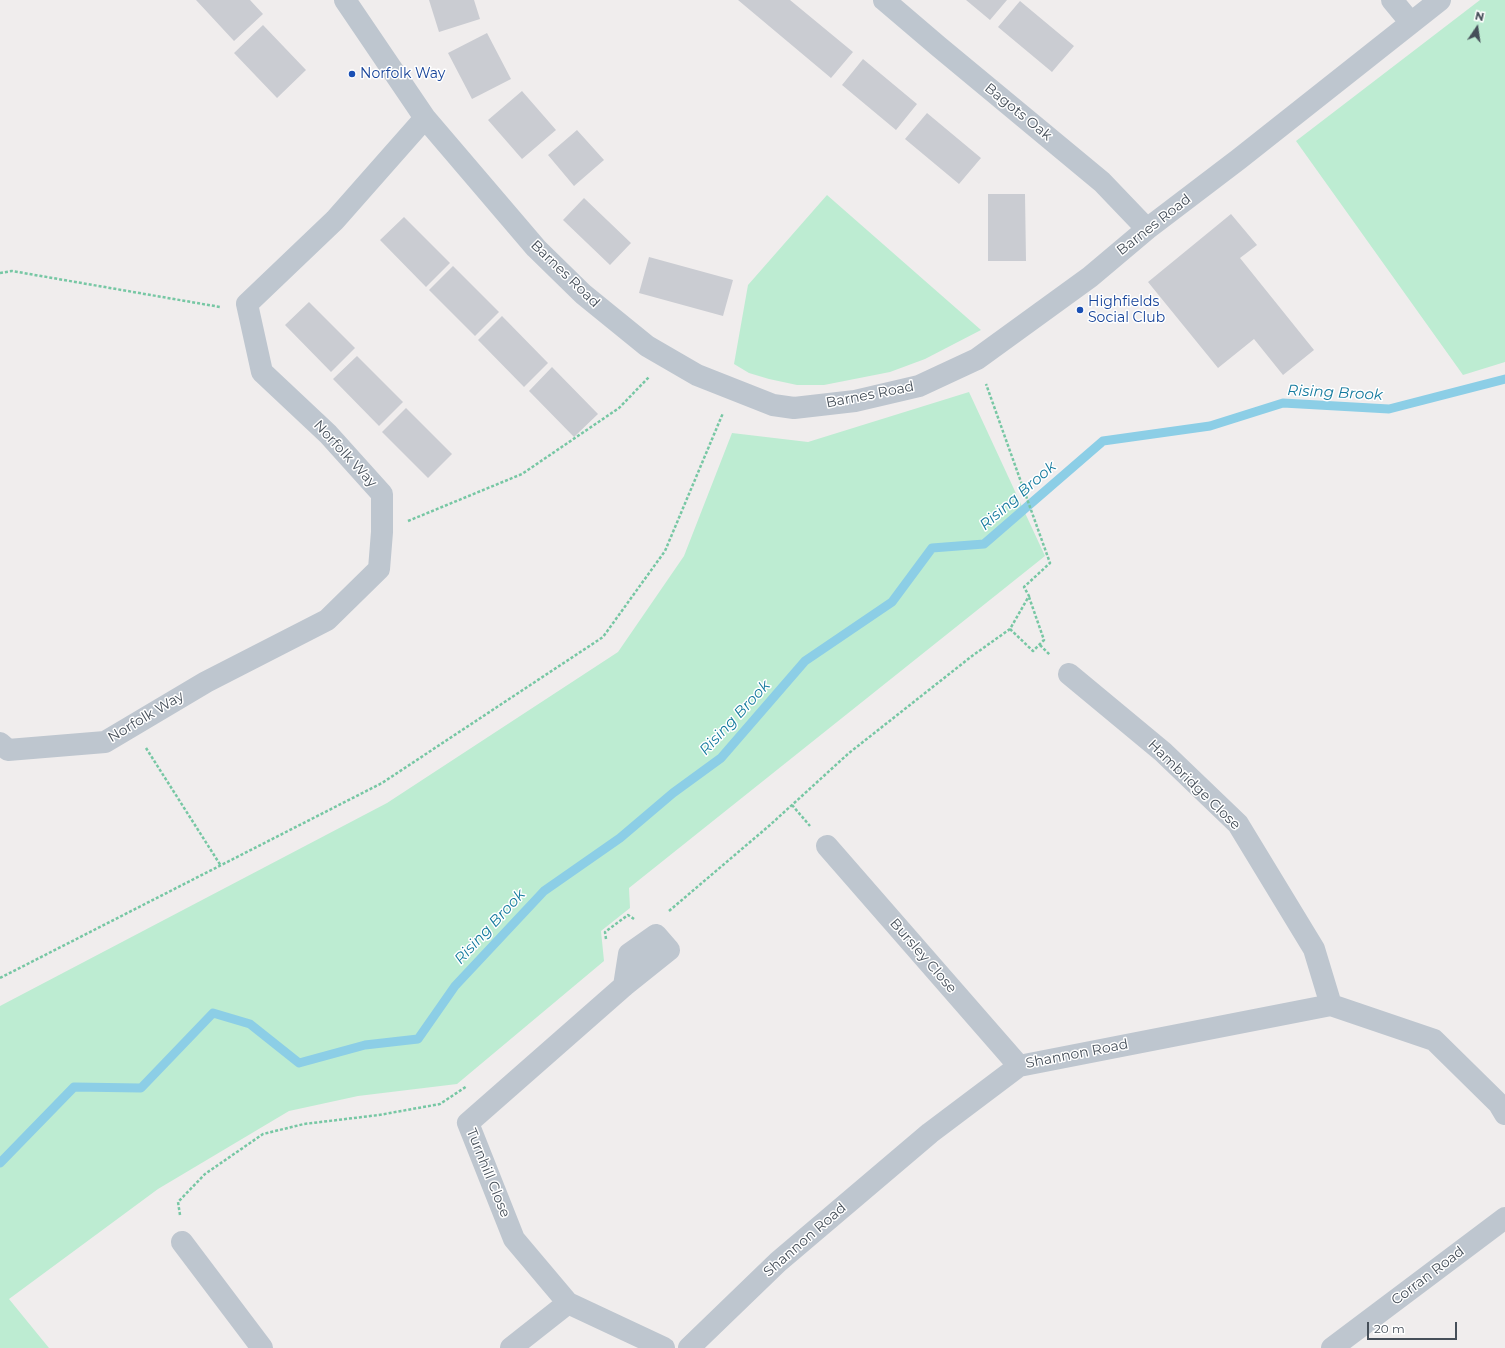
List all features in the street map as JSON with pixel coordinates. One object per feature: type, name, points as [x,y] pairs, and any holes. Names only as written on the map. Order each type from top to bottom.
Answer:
[{"type":"street","name":"Barnes Road","points":[[345,0],[426,118],[536,248],[583,294],[647,346],[697,375],[773,405],[794,408],[855,401],[919,386],[977,359],[1090,277],[1147,229],[1239,159],[1440,0]]},
{"type":"street","name":"Bagots Oak","points":[[884,0],[1102,182],[1147,229]]},
{"type":"street","points":[[1392,0],[1411,23]]},
{"type":"street","points":[[249,312],[247,304],[335,220],[426,118]]},
{"type":"street","name":"Norfolk Way","points":[[0,743],[8,750],[106,742],[132,725],[206,682],[327,620],[379,569],[382,532],[382,494],[328,434],[262,372],[249,312]]},
{"type":"street","name":"Hambridge Close","points":[[1069,674],[1163,752],[1238,824],[1314,949],[1331,1005]]},
{"type":"street","name":"Bursley Close","points":[[827,846],[1019,1066]]},
{"type":"street","name":"Turnhill Close","points":[[624,986],[468,1122],[514,1239],[568,1303],[664,1348]]},
{"type":"street","name":"Shannon Road","points":[[689,1348],[784,1257],[930,1132],[1019,1066],[1331,1005],[1434,1040],[1499,1104],[1505,1114]]},
{"type":"street","name":"Corran Road","points":[[1332,1348],[1505,1218]]},
{"type":"street","points":[[182,1242],[262,1348]]},
{"type":"street","points":[[512,1348],[568,1303]]},
{"type":"path","points":[[0,272],[12,271],[249,312]]},
{"type":"path","points":[[382,532],[522,474],[619,408],[668,358]]},
{"type":"path","points":[[977,359],[1050,563],[1024,587],[1029,596],[1044,640],[1033,651],[1010,629]]},
{"type":"path","points":[[0,978],[382,783],[604,637],[665,551],[732,390]]},
{"type":"path","points":[[663,916],[770,825],[849,753],[972,656],[1010,629],[1029,596]]},
{"type":"path","points":[[132,725],[221,866]]},
{"type":"path","points":[[606,940],[605,932],[628,915],[638,922]]},
{"type":"path","points":[[182,1242],[178,1202],[205,1174],[263,1134],[304,1124],[440,1104],[473,1082]]},
{"type":"green space","points":[[1480,0],[1505,0],[1505,362],[1463,375],[1296,141]]},
{"type":"green space","points":[[827,195],[981,330],[925,359],[890,372],[824,385],[797,385],[769,379],[749,373],[734,364],[748,285]]},
{"type":"green space","points":[[969,392],[1045,556],[629,888],[630,908],[601,931],[604,961],[457,1084],[358,1096],[289,1111],[158,1189],[9,1299],[49,1348],[0,1348],[0,1006],[387,803],[618,652],[684,556],[732,433],[808,442]]},
{"type":"building","points":[[196,0],[250,0],[263,14],[234,41]]},
{"type":"building","points":[[429,0],[474,0],[480,19],[439,32]]},
{"type":"building","points":[[738,0],[790,0],[853,52],[831,78]]},
{"type":"building","points":[[966,0],[1007,0],[990,20]]},
{"type":"building","points":[[1020,1],[1074,46],[1052,72],[998,27]]},
{"type":"building","points":[[263,25],[306,70],[277,98],[234,53]]},
{"type":"building","points":[[487,33],[511,79],[472,99],[448,53]]},
{"type":"building","points":[[863,59],[917,104],[896,130],[842,85]]},
{"type":"building","points":[[522,91],[556,130],[522,159],[488,120]]},
{"type":"building","points":[[927,113],[981,158],[959,184],[905,139]]},
{"type":"building","points":[[577,130],[604,160],[574,186],[548,155]]},
{"type":"building","points":[[988,194],[1025,194],[1026,261],[988,261]]},
{"type":"building","points":[[584,198],[631,243],[610,265],[563,220]]},
{"type":"building","points":[[1231,214],[1257,245],[1240,258],[1314,350],[1283,375],[1254,339],[1218,368],[1148,282]]},
{"type":"building","points":[[404,217],[450,263],[426,287],[380,240]]},
{"type":"building","points":[[649,257],[733,280],[723,316],[639,293]]},
{"type":"building","points":[[453,266],[499,312],[475,336],[429,290]]},
{"type":"building","points":[[309,302],[355,348],[331,372],[285,325]]},
{"type":"building","points":[[502,316],[548,363],[524,387],[478,340]]},
{"type":"building","points":[[357,356],[403,402],[379,426],[333,379]]},
{"type":"building","points":[[552,367],[598,414],[574,437],[529,391]]},
{"type":"building","points":[[406,408],[452,454],[428,478],[382,432]]},
{"type":"waterway","name":"Rising Brook","points":[[0,1163],[74,1087],[141,1088],[213,1013],[250,1024],[299,1063],[365,1045],[418,1039],[455,986],[544,891],[620,838],[673,793],[721,758],[805,661],[892,602],[932,548],[984,544],[1103,441],[1210,426],[1283,403],[1389,409],[1505,379]]},
{"type":"place","name":"Norfolk Way","points":[[352,74]]},
{"type":"place","name":"Highfields Social Club","points":[[1080,310]]}]
